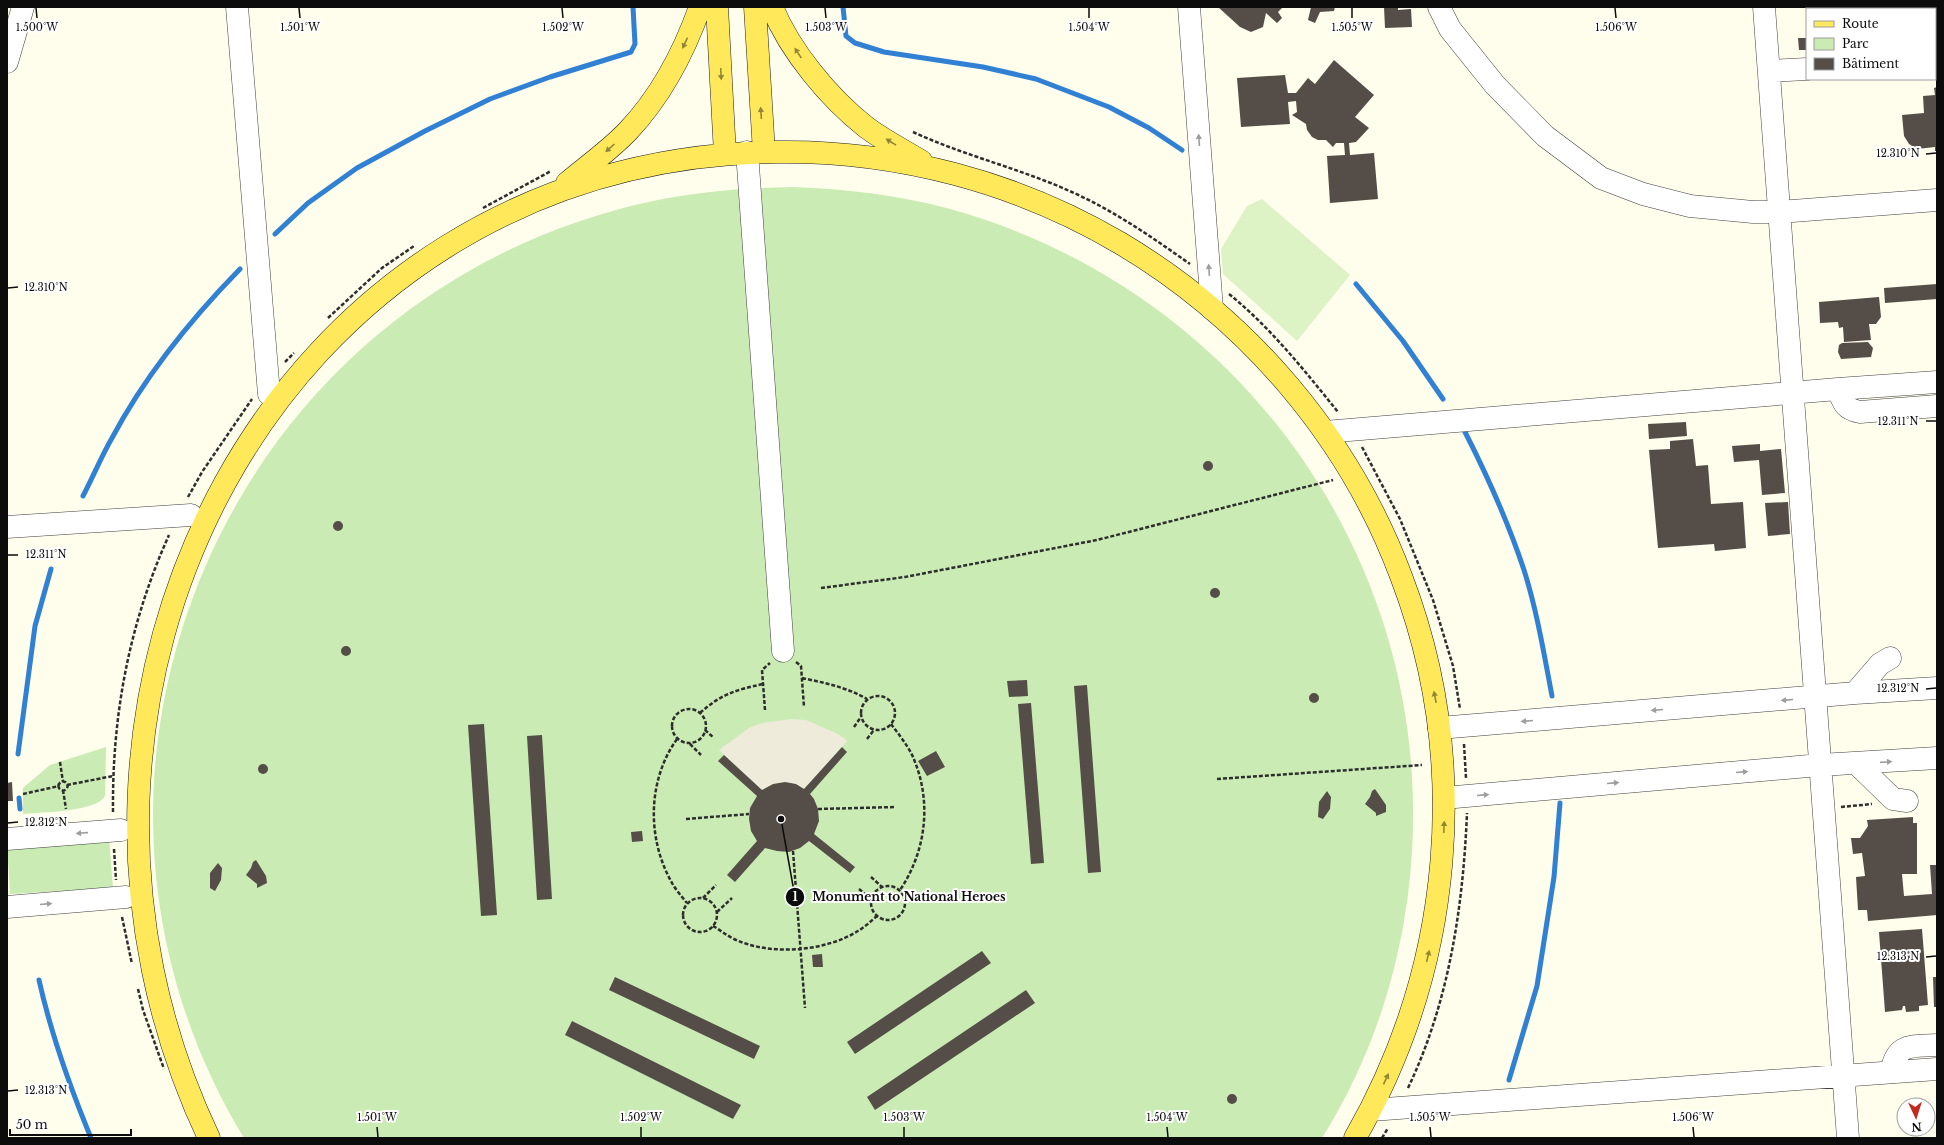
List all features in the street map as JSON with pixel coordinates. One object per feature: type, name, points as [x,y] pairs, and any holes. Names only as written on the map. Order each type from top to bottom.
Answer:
[{"type":"main road","points":[[558,191],[628,131],[658,94],[681,52],[700,7]]},
{"type":"main road","points":[[717,7],[725,154]]},
{"type":"main road","points":[[755,7],[755,152]]},
{"type":"main road","points":[[772,7],[807,66],[846,110],[867,127],[936,169]]},
{"type":"main road","points":[[180,537],[184,515],[227,452],[268,387],[300,359],[334,325],[396,275],[429,253],[470,229],[513,208],[558,191],[640,167],[682,159],[755,152],[813,152],[857,156],[936,169],[1011,192],[1082,223],[1150,262],[1212,309],[1266,360],[1303,402],[1353,475],[1386,538],[1408,595],[1427,661],[1440,728],[1444,798],[1442,867],[1436,913],[1427,959],[1415,1003],[1400,1047],[1371,1110],[1355,1138]]},
{"type":"main road","points":[[142,644],[150,614]]},
{"type":"main road","points":[[117,781],[117,830],[122,852]]},
{"type":"main road","points":[[123,875],[122,897],[139,965],[159,1032],[179,1082],[209,1138]]},
{"type":"street","points":[[7,62],[23,7]]},
{"type":"street","points":[[237,7],[268,387]]},
{"type":"street","points":[[1189,7],[1212,309]]},
{"type":"street","points":[[1439,7],[1450,29],[1495,85],[1545,136],[1601,178],[1643,194],[1690,206],[1753,212],[1779,212],[1937,200]]},
{"type":"street","points":[[1764,7],[1848,1138]]},
{"type":"street","points":[[1769,71],[1806,69]]},
{"type":"street","points":[[755,152],[783,651]]},
{"type":"street","points":[[1325,432],[1937,382]]},
{"type":"street","points":[[1838,389],[1844,403],[1850,410],[1860,412],[1937,406]]},
{"type":"street","points":[[7,527],[184,515]]},
{"type":"street","points":[[1855,693],[1880,664],[1890,658]]},
{"type":"street","points":[[1440,728],[1855,693],[1937,688]]},
{"type":"street","points":[[1444,798],[1820,765],[1857,764],[1937,758]]},
{"type":"street","points":[[1857,764],[1884,792],[1893,799],[1904,801]]},
{"type":"street","points":[[7,839],[117,830]]},
{"type":"street","points":[[7,907],[122,897]]},
{"type":"street","points":[[1891,1072],[1894,1060],[1900,1051],[1907,1047],[1937,1045]]},
{"type":"street","points":[[1371,1110],[1937,1069]]},
{"type":"path","points":[[906,130],[945,147],[1006,167],[1074,193],[1135,226],[1210,277],[1249,310],[1297,360],[1352,430],[1400,519],[1433,600],[1453,666],[1462,726],[1468,796],[1465,864],[1454,942],[1444,992],[1424,1054],[1399,1108],[1382,1138]]},
{"type":"path","points":[[478,210],[556,168]]},
{"type":"path","points":[[324,321],[382,268],[418,244]]},
{"type":"path","points":[[132,967],[122,897],[117,830],[116,727],[123,674],[138,620],[156,565],[184,515],[202,472],[250,402],[268,387],[299,348]]},
{"type":"path","points":[[821,588],[905,577],[1097,540],[1353,475]]},
{"type":"path","points":[[765,710],[762,670],[783,651],[801,666],[804,707]]},
{"type":"path","points":[[802,678],[846,688],[867,699]]},
{"type":"path","points":[[700,713],[710,704],[734,690],[763,684]]},
{"type":"path","points":[[854,727],[861,717],[862,706],[867,699],[881,695],[890,701],[895,710],[895,716],[890,724],[884,728],[874,730],[867,739]]},
{"type":"path","points":[[686,709],[691,709],[700,713],[704,719],[705,730],[700,739],[690,743],[684,743],[677,739],[672,731],[671,725],[676,715],[686,709]]},
{"type":"path","points":[[861,717],[864,723],[874,730]]},
{"type":"path","points":[[890,724],[904,741],[915,761],[921,781],[925,804],[924,825],[917,856],[910,874],[900,890]]},
{"type":"path","points":[[705,730],[714,738]]},
{"type":"path","points":[[677,739],[668,752],[661,769],[654,795],[653,821],[656,844],[662,862],[672,884],[687,903]]},
{"type":"path","points":[[690,743],[701,755]]},
{"type":"path","points":[[60,762],[63,782],[67,785],[117,781]]},
{"type":"path","points":[[1217,779],[1443,763]]},
{"type":"path","points":[[23,794],[59,786],[60,782],[63,782]]},
{"type":"path","points":[[63,790],[67,785]]},
{"type":"path","points":[[59,786],[63,790],[66,809]]},
{"type":"path","points":[[1824,809],[1904,801]]},
{"type":"path","points":[[818,809],[896,807]]},
{"type":"path","points":[[686,818],[749,814]]},
{"type":"path","points":[[793,851],[805,1008]]},
{"type":"path","points":[[872,877],[882,887]]},
{"type":"path","points":[[703,898],[712,903],[717,913],[717,918],[713,926],[701,932],[690,929],[686,925],[682,914],[687,903],[692,900],[703,898],[716,885]]},
{"type":"path","points":[[891,886],[900,890],[906,901],[903,912],[895,919],[890,920],[877,916],[872,908],[872,900],[876,892],[882,887],[891,886]]},
{"type":"path","points":[[859,889],[872,900]]},
{"type":"path","points":[[717,913],[732,898]]},
{"type":"path","points":[[713,926],[734,939],[761,947],[801,949],[836,942],[858,931],[877,916]]},
{"type":"path","points":[[136,982],[143,1010],[167,1074]]},
{"type":"green space","points":[[793,187],[853,191],[892,196],[950,209],[1048,245],[1137,295],[1215,358],[1283,432],[1338,516],[1378,608],[1404,707],[1413,810],[1412,853],[1408,896],[1401,939],[1391,981],[1378,1022],[1362,1062],[1343,1101],[1322,1138],[244,1138],[218,1090],[196,1040],[178,989],[165,936],[157,881],[153,827],[155,772],[161,718],[184,624],[220,536],[268,455],[326,383],[395,320],[473,269],[560,228],[653,201],[705,192]],"holes":[[[836,733],[847,741],[804,788],[799,785],[783,782],[773,784],[763,789]]]},
{"type":"green space","points":[[1262,199],[1350,275],[1297,341],[1223,274],[1221,249],[1247,206]]},
{"type":"green space","points":[[106,747],[105,796],[100,801],[80,808],[55,812],[23,814],[23,788],[50,765]]},
{"type":"green space","points":[[109,836],[113,888],[10,894],[7,843]]},
{"type":"shaded area","points":[[792,719],[806,720],[836,733],[847,741],[804,789],[796,784],[785,782],[773,784],[762,790],[719,750],[749,728],[762,723]]},
{"type":"building","points":[[1218,7],[1281,7],[1282,8],[1278,12],[1282,18],[1277,23],[1266,13],[1263,27],[1251,32],[1240,27]]},
{"type":"building","points":[[1311,7],[1335,7],[1334,11],[1320,12],[1315,23],[1308,20]]},
{"type":"building","points":[[1384,7],[1398,7],[1398,10],[1411,9],[1412,27],[1385,28]]},
{"type":"building","points":[[1817,7],[1851,7],[1851,8]]},
{"type":"building","points":[[1937,7],[1937,25],[1936,8],[1903,8]]},
{"type":"building","points":[[1798,38],[1806,38],[1806,50],[1799,50]]},
{"type":"building","points":[[1334,60],[1374,95],[1355,117],[1369,128],[1356,142],[1349,143],[1350,155],[1374,153],[1378,199],[1330,203],[1327,156],[1345,155],[1344,143],[1336,143],[1333,147],[1326,140],[1318,140],[1312,137],[1307,130],[1306,124],[1292,115],[1297,112],[1296,101],[1288,102],[1290,124],[1241,127],[1237,78],[1285,75],[1288,93],[1296,93],[1308,78],[1315,84]]},
{"type":"building","points":[[1937,87],[1937,151],[1935,151],[1935,147],[1917,149],[1909,144],[1904,136],[1902,115],[1924,113],[1923,96],[1935,95],[1934,88]]},
{"type":"building","points":[[1937,284],[1937,299],[1885,303],[1884,288]]},
{"type":"building","points":[[1879,297],[1881,317],[1876,324],[1869,324],[1871,340],[1844,342],[1843,327],[1839,328],[1838,322],[1820,323],[1819,302]]},
{"type":"building","points":[[1868,342],[1873,348],[1871,357],[1841,359],[1838,352],[1839,345],[1842,343]]},
{"type":"building","points":[[1686,422],[1687,436],[1649,439],[1648,424]]},
{"type":"building","points":[[1693,439],[1696,466],[1708,465],[1711,504],[1743,502],[1746,548],[1715,551],[1714,544],[1658,548],[1649,450],[1670,449],[1670,441]]},
{"type":"building","points":[[1760,444],[1760,451],[1781,449],[1785,493],[1762,495],[1759,460],[1734,462],[1732,446]]},
{"type":"building","points":[[1208,461],[1213,466],[1208,471],[1203,466]]},
{"type":"building","points":[[1788,502],[1790,534],[1768,536],[1765,503]]},
{"type":"building","points":[[336,521],[340,521],[343,526],[340,531],[336,531],[333,528],[333,524]]},
{"type":"building","points":[[1213,588],[1217,588],[1220,593],[1217,598],[1213,598],[1210,595],[1210,591]]},
{"type":"building","points":[[344,646],[348,646],[351,651],[348,656],[344,656],[341,653],[341,649]]},
{"type":"building","points":[[1027,680],[1028,696],[1009,697],[1007,681]]},
{"type":"building","points":[[1087,685],[1101,872],[1088,873],[1074,686]]},
{"type":"building","points":[[1312,693],[1316,693],[1319,698],[1316,703],[1312,703],[1309,700],[1309,696]]},
{"type":"building","points":[[1031,703],[1044,863],[1031,864],[1018,704]]},
{"type":"building","points":[[484,724],[497,915],[481,916],[468,725]]},
{"type":"building","points":[[542,735],[552,899],[537,900],[527,736]]},
{"type":"building","points":[[842,747],[847,752],[810,794],[818,809],[819,821],[814,834],[855,867],[850,873],[809,841],[800,848],[789,852],[765,848],[735,882],[727,875],[757,841],[751,831],[749,819],[750,808],[757,796],[718,761],[724,755],[762,790],[773,784],[785,782],[796,784],[804,789]]},
{"type":"building","points":[[936,751],[945,767],[927,776],[918,761]]},
{"type":"building","points":[[261,764],[265,764],[268,769],[265,774],[261,774],[258,771],[258,767]]},
{"type":"building","points":[[12,782],[13,801],[7,801],[7,783]]},
{"type":"building","points":[[1375,789],[1386,805],[1386,812],[1376,816],[1376,813],[1365,804],[1372,791]]},
{"type":"building","points":[[1327,791],[1331,797],[1330,809],[1323,819],[1318,817],[1319,802]]},
{"type":"building","points":[[1913,817],[1913,823],[1917,823],[1917,874],[1902,874],[1904,896],[1932,894],[1930,865],[1937,865],[1937,915],[1868,921],[1867,910],[1858,910],[1856,877],[1865,876],[1862,853],[1853,854],[1851,838],[1860,838],[1868,826],[1867,820]]},
{"type":"building","points":[[642,831],[643,841],[632,842],[631,832]]},
{"type":"building","points":[[256,860],[266,876],[267,883],[257,888],[257,884],[246,875],[253,862]]},
{"type":"building","points":[[218,863],[222,868],[221,880],[215,891],[210,888],[210,873]]},
{"type":"building","points":[[1922,929],[1928,1005],[1919,1006],[1919,1011],[1906,1012],[1905,1006],[1903,1006],[1902,1010],[1885,1012],[1879,932]]},
{"type":"building","points":[[982,951],[991,963],[855,1054],[847,1042]]},
{"type":"building","points":[[822,954],[823,967],[813,967],[812,955]]},
{"type":"building","points":[[615,977],[760,1046],[754,1059],[609,990]]},
{"type":"building","points":[[1933,977],[1937,977],[1937,1007],[1934,1007]]},
{"type":"building","points":[[1026,990],[1035,1003],[875,1110],[867,1097]]},
{"type":"building","points":[[572,1021],[741,1105],[733,1119],[565,1035]]},
{"type":"building","points":[[1230,1094],[1234,1094],[1237,1099],[1234,1104],[1230,1104],[1227,1101],[1227,1097]]},
{"type":"waterway","points":[[275,234],[308,203],[357,168],[425,131],[490,99],[550,77],[631,52],[635,44],[633,7]]},
{"type":"waterway","points":[[843,7],[846,36],[855,43],[884,52],[983,67],[1036,79],[1109,107],[1149,128],[1182,150]]},
{"type":"waterway","points":[[83,496],[104,452],[139,393],[154,371],[187,328],[240,269]]},
{"type":"waterway","points":[[1356,284],[1403,341],[1443,399]]},
{"type":"waterway","points":[[1464,430],[1497,499],[1529,585],[1552,696]]},
{"type":"waterway","points":[[18,754],[35,626],[51,569]]},
{"type":"waterway","points":[[19,798],[20,809]]},
{"type":"waterway","points":[[1509,1080],[1537,986],[1554,877],[1560,803]]},
{"type":"waterway","points":[[39,980],[49,1020],[62,1060],[91,1138]]},
{"type":"place","name":"Monument to National Heroes","points":[[781,819]]}]
